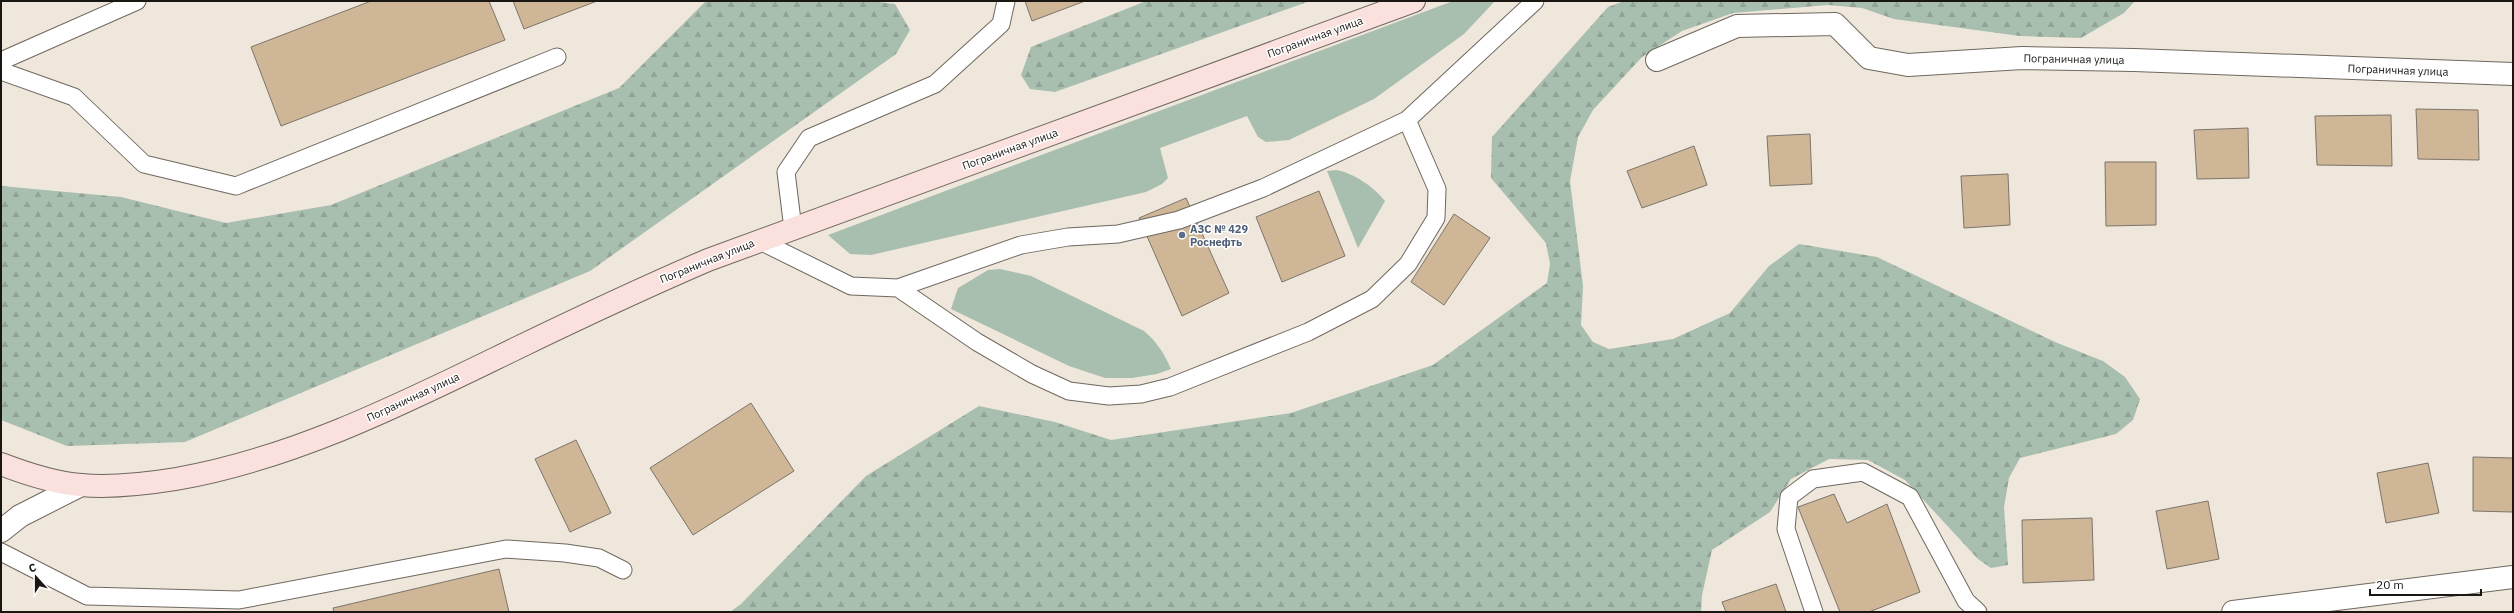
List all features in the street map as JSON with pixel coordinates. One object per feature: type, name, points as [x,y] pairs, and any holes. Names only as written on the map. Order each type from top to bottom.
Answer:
[{"type":"main road","name":"Пограничная улица","points":[[1,464],[32,476],[81,486],[140,485],[217,471],[292,448],[389,410],[617,299],[758,240],[793,229],[1414,1]]},
{"type":"street","name":"Пограничная улица","points":[[1657,60],[1737,26],[1835,24],[1869,58],[1908,65],[2022,58],[2513,74]]},
{"type":"street","points":[[1,531],[20,516],[81,486]]},
{"type":"street","points":[[2233,612],[2513,577]]},
{"type":"lane","points":[[1,61],[137,1]]},
{"type":"lane","points":[[793,229],[786,172],[808,138],[935,84],[1001,24],[1006,1]]},
{"type":"lane","points":[[758,240],[851,286],[898,288],[1021,245],[1068,238],[1118,234],[1179,220],[1263,188],[1407,120],[1535,1]]},
{"type":"lane","points":[[1,71],[74,97],[144,164],[236,186],[557,57]]},
{"type":"lane","points":[[898,288],[977,342],[1032,374],[1069,391],[1109,396],[1135,395],[1170,387],[1308,332],[1372,299],[1408,264],[1436,218],[1437,189],[1407,120]]},
{"type":"lane","points":[[1814,612],[1786,530],[1789,497],[1813,479],[1863,472],[1910,497],[1966,601],[1978,612]]},
{"type":"lane","points":[[1,552],[87,596],[240,600],[506,550],[565,553],[599,558],[624,570]]},
{"type":"green space","points":[[706,1],[870,1],[895,4],[910,30],[896,54],[590,271],[185,442],[67,446],[1,420],[1,186],[121,197],[226,223],[331,205],[619,88]]},
{"type":"green space","points":[[1146,1],[1310,1],[1055,92],[1030,89],[1021,75],[1031,47]]},
{"type":"green space","points":[[1453,1],[1495,1],[1464,34],[1374,99],[1289,140],[1266,142],[1258,137],[1247,116],[1160,148],[1168,178],[1162,184],[1146,192],[871,255],[850,254],[828,235]]},
{"type":"green space","points":[[1624,1],[2135,1],[2124,13],[2081,38],[2020,36],[1894,19],[1862,8],[1828,5],[1733,13],[1682,31],[1642,57],[1593,110],[1578,137],[1570,181],[1583,286],[1581,325],[1593,342],[1609,349],[1673,339],[1730,313],[1769,266],[1799,244],[1877,257],[2055,342],[2103,361],[2125,377],[2140,399],[2133,420],[2116,434],[2020,458],[2009,478],[2004,507],[2008,565],[1991,568],[1978,559],[1905,480],[1868,460],[1829,459],[1791,479],[1770,512],[1712,550],[1702,595],[1701,612],[730,612],[741,604],[866,476],[979,406],[1055,422],[1111,440],[1291,413],[1433,365],[1547,283],[1550,264],[1546,243],[1491,178],[1492,137],[1608,7]]},
{"type":"green space","points":[[1336,170],[1357,177],[1385,201],[1358,248],[1327,171]]},
{"type":"green space","points":[[1000,269],[1031,276],[1144,331],[1160,348],[1171,369],[1157,374],[1132,378],[1105,378],[1069,366],[951,309],[958,288],[988,270]]},
{"type":"building","points":[[371,1],[489,1],[505,40],[281,126],[251,47]]},
{"type":"building","points":[[513,1],[597,1],[524,29]]},
{"type":"building","points":[[1025,1],[1085,1],[1032,21]]},
{"type":"building","points":[[2416,109],[2478,110],[2479,160],[2418,159]]},
{"type":"building","points":[[2391,115],[2392,166],[2317,165],[2315,116]]},
{"type":"building","points":[[2248,128],[2249,178],[2197,179],[2194,130]]},
{"type":"building","points":[[1810,134],[1812,184],[1770,186],[1767,136]]},
{"type":"building","points":[[1694,146],[1707,185],[1642,208],[1627,171]]},
{"type":"building","points":[[2105,162],[2156,162],[2156,225],[2106,226]]},
{"type":"building","points":[[2008,174],[2010,225],[1964,228],[1961,176]]},
{"type":"building","points":[[1319,191],[1345,256],[1282,282],[1256,217]]},
{"type":"building","points":[[1186,198],[1229,293],[1182,316],[1139,218]]},
{"type":"building","points":[[1454,214],[1490,238],[1444,305],[1411,282]]},
{"type":"building","points":[[751,403],[794,471],[693,535],[650,468]]},
{"type":"building","points":[[576,440],[611,513],[570,532],[535,459]]},
{"type":"building","points":[[2473,457],[2513,458],[2513,512],[2473,511]]},
{"type":"building","points":[[2428,463],[2439,513],[2386,523],[2377,473]]},
{"type":"building","points":[[1834,494],[1847,523],[1887,504],[1920,592],[1869,612],[1840,612],[1798,507]]},
{"type":"building","points":[[2208,501],[2219,559],[2167,569],[2156,511]]},
{"type":"building","points":[[2092,518],[2094,580],[2023,583],[2022,520]]},
{"type":"building","points":[[499,569],[509,612],[334,612],[333,608]]},
{"type":"building","points":[[1776,584],[1786,612],[1726,612],[1722,602]]},
{"type":"place","name":"АЗС № 429 Роснефть","points":[[1182,235]]}]
